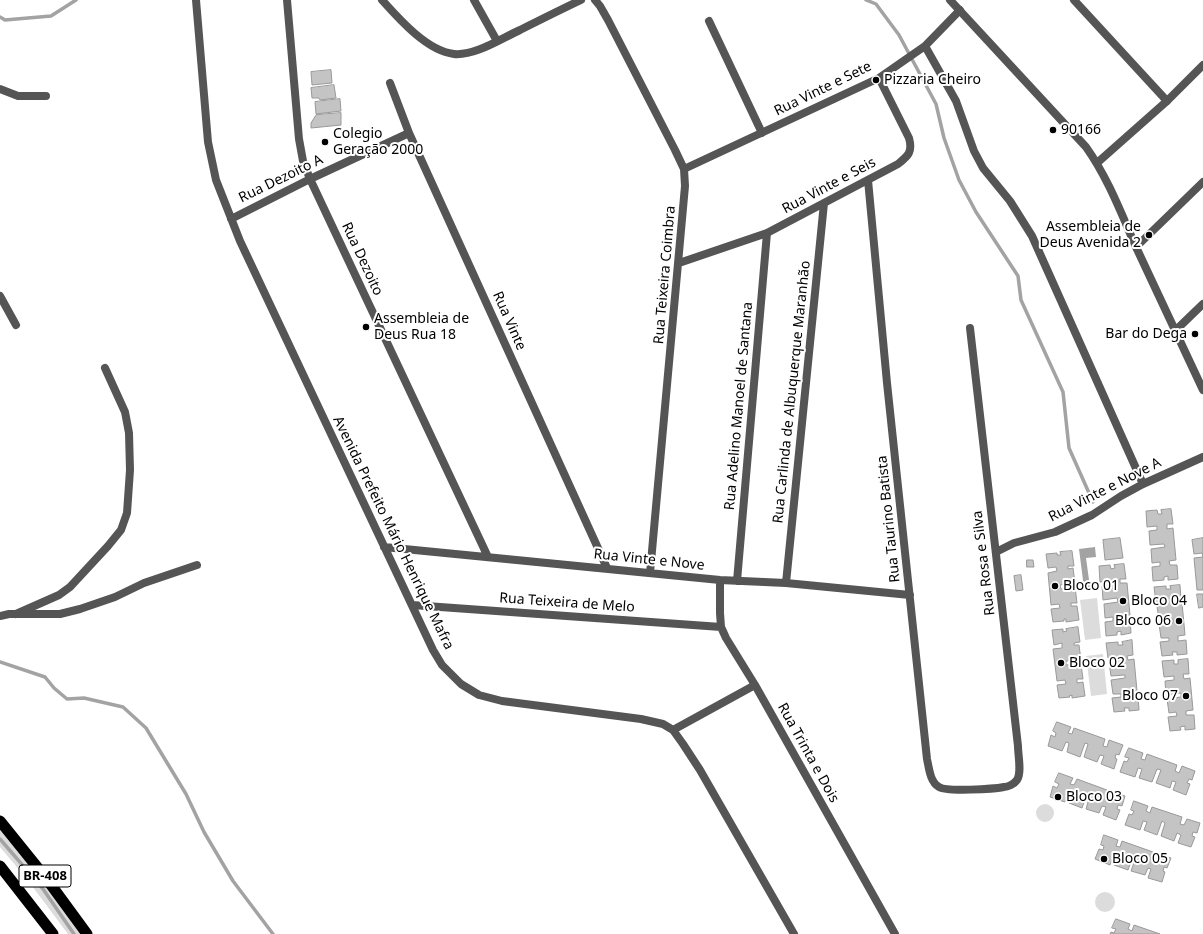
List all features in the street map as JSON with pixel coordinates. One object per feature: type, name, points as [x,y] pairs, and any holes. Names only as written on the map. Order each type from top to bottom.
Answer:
[{"type":"highway","name":"BR-408","points":[[0,821],[46,878],[87,934]]},
{"type":"highway","name":"BR-408","points":[[0,866],[53,934]]},
{"type":"street","name":"Avenida Prefeito Mário Henrique Mafra","points":[[196,0],[208,142],[216,180],[231,219],[258,278],[384,547],[433,650],[442,665],[461,684],[479,695],[502,701],[641,719],[663,724],[672,730]]},
{"type":"street","name":"Rua Dezoito","points":[[287,0],[299,139],[303,161],[488,557]]},
{"type":"street","points":[[382,0],[406,26],[422,39],[439,49],[453,54],[471,52],[581,0]]},
{"type":"street","points":[[474,0],[497,41]]},
{"type":"street","name":"Rua Teixeira Coimbra","points":[[594,0],[600,6],[608,20],[684,169],[685,186],[679,263],[650,573]]},
{"type":"street","points":[[950,0],[1086,147],[1097,163],[1106,179],[1203,390]]},
{"type":"street","points":[[1074,0],[1167,101]]},
{"type":"street","name":"Rua Vinte e Sete","points":[[684,169],[879,78],[925,46],[960,10]]},
{"type":"street","points":[[709,21],[762,133]]},
{"type":"street","points":[[925,46],[956,101],[974,151],[983,168],[1010,201],[1032,236],[1144,484]]},
{"type":"street","points":[[1097,163],[1167,101],[1203,65]]},
{"type":"street","name":"Rua Vinte e Seis","points":[[679,263],[767,233],[898,164],[907,157],[911,145],[909,138],[879,78]]},
{"type":"street","name":"Rua Vinte","points":[[390,83],[409,133],[607,568]]},
{"type":"street","points":[[0,89],[18,96],[46,96]]},
{"type":"street","name":"Rua Dezoito A","points":[[231,219],[310,178],[409,133]]},
{"type":"street","name":"Rua Taurino Batista","points":[[868,180],[887,383],[930,772],[938,787],[944,789],[962,790],[1004,787]]},
{"type":"street","points":[[1136,247],[1203,182]]},
{"type":"street","name":"Rua Carlinda de Albuquerque Maranhão","points":[[786,583],[824,203]]},
{"type":"street","name":"Rua Adelino Manoel de Santana","points":[[737,581],[767,233]]},
{"type":"street","points":[[0,296],[16,325]]},
{"type":"street","points":[[1175,331],[1203,304]]},
{"type":"street","name":"Rua Rosa e Silva","points":[[970,328],[1018,746],[1019,774],[1016,781],[1004,787]]},
{"type":"street","points":[[16,614],[58,595],[70,587],[121,530],[127,513],[130,470],[129,433],[125,412],[105,368]]},
{"type":"street","name":"Rua Vinte e Nove A","points":[[996,552],[1014,543],[1055,532],[1092,515],[1121,496],[1144,484],[1203,457]]},
{"type":"street","name":"Rua Vinte e Nove","points":[[384,547],[720,580],[786,583],[910,596]]},
{"type":"street","points":[[0,616],[16,614],[60,614],[80,609],[197,565]]},
{"type":"street","name":"Rua Trinta e Dois","points":[[720,580],[721,628],[755,685],[896,934]]},
{"type":"street","name":"Rua Teixeira de Melo","points":[[412,605],[721,628]]},
{"type":"street","points":[[755,685],[672,730],[700,770],[794,934]]},
{"type":"shaded area","points":[[1095,547],[1096,557],[1086,558],[1090,587],[1084,588],[1079,549]]},
{"type":"shaded area","points":[[1097,598],[1101,638],[1085,640],[1080,600]]},
{"type":"shaded area","points":[[1103,654],[1107,694],[1091,696],[1086,656]]},
{"type":"shaded area","points":[[1041,804],[1049,804],[1054,809],[1052,820],[1049,822],[1041,822],[1036,817],[1036,809]]},
{"type":"shaded area","points":[[0,830],[55,898],[80,934],[68,934],[26,878],[0,847]]},
{"type":"shaded area","points":[[1105,892],[1112,895],[1115,902],[1112,909],[1105,912],[1098,909],[1095,902],[1098,895]]},
{"type":"building","points":[[331,70],[332,83],[312,85],[311,72]]},
{"type":"building","points":[[334,85],[336,98],[320,100],[319,98],[312,98],[311,88]]},
{"type":"building","points":[[340,99],[341,111],[316,114],[315,102]]},
{"type":"building","points":[[341,113],[341,125],[311,128],[311,123],[316,115]]},
{"type":"building","points":[[1171,509],[1173,524],[1167,524],[1167,529],[1173,528],[1176,560],[1169,561],[1170,565],[1177,565],[1178,579],[1168,580],[1168,576],[1164,577],[1164,580],[1153,581],[1152,567],[1160,566],[1160,562],[1152,563],[1151,549],[1165,547],[1164,544],[1150,545],[1149,531],[1157,530],[1157,526],[1147,527],[1146,511],[1157,510],[1158,514],[1162,514],[1161,510]]},
{"type":"building","points":[[1120,538],[1123,558],[1105,560],[1103,540]]},
{"type":"building","points":[[1203,538],[1203,557],[1202,553],[1194,554],[1192,540]]},
{"type":"building","name":"Bloco 01","points":[[1072,551],[1074,566],[1068,566],[1068,569],[1073,568],[1075,583],[1060,585],[1061,589],[1075,587],[1077,603],[1071,603],[1071,606],[1077,606],[1079,620],[1066,622],[1066,619],[1064,619],[1064,621],[1053,622],[1051,609],[1060,608],[1059,604],[1051,605],[1048,573],[1057,571],[1056,567],[1048,568],[1046,554],[1057,553],[1057,555],[1061,555],[1060,552]]},
{"type":"building","points":[[1203,557],[1203,590],[1197,590],[1194,558]]},
{"type":"building","points":[[1027,560],[1033,560],[1034,567],[1027,567]]},
{"type":"building","name":"Bloco 04","points":[[1124,564],[1126,579],[1120,579],[1120,583],[1127,583],[1130,615],[1122,616],[1123,620],[1130,619],[1131,633],[1121,635],[1121,631],[1117,632],[1117,635],[1106,636],[1105,622],[1113,621],[1113,617],[1105,618],[1104,604],[1118,602],[1117,598],[1103,600],[1102,586],[1110,585],[1110,581],[1100,582],[1099,566],[1110,565],[1111,569],[1115,568],[1114,565]]},
{"type":"building","points":[[1021,575],[1023,590],[1016,591],[1014,576]]},
{"type":"building","name":"Bloco 06","points":[[1180,585],[1181,599],[1175,600],[1176,604],[1182,603],[1185,635],[1178,636],[1178,641],[1186,640],[1187,654],[1177,655],[1177,652],[1172,652],[1173,655],[1162,656],[1160,642],[1169,641],[1169,638],[1161,638],[1159,624],[1173,623],[1173,619],[1159,620],[1157,606],[1166,605],[1166,601],[1156,602],[1154,587],[1166,586],[1166,589],[1171,589],[1170,586]]},
{"type":"building","points":[[1197,594],[1203,594],[1203,607],[1199,608]]},
{"type":"building","name":"Bloco 02","points":[[1078,627],[1080,642],[1074,643],[1074,645],[1079,645],[1081,660],[1066,661],[1066,665],[1081,664],[1083,679],[1077,679],[1077,683],[1083,682],[1085,696],[1072,698],[1072,695],[1069,696],[1070,697],[1059,698],[1057,685],[1066,684],[1065,680],[1057,681],[1053,649],[1062,648],[1062,643],[1054,645],[1052,630],[1063,629],[1063,632],[1067,631],[1066,629]]},
{"type":"building","points":[[1132,640],[1133,655],[1127,656],[1128,660],[1134,659],[1137,691],[1130,692],[1131,697],[1138,696],[1139,710],[1129,711],[1129,708],[1124,708],[1125,711],[1114,712],[1112,698],[1121,697],[1121,694],[1113,694],[1111,680],[1125,678],[1125,675],[1111,676],[1109,662],[1118,661],[1118,657],[1108,658],[1106,643],[1118,642],[1118,645],[1123,645],[1122,642]]},
{"type":"building","name":"Bloco 07","points":[[1188,659],[1189,674],[1183,674],[1184,679],[1190,678],[1193,710],[1186,711],[1186,715],[1194,715],[1195,729],[1185,730],[1185,726],[1180,727],[1181,730],[1170,731],[1168,717],[1177,716],[1176,712],[1169,713],[1167,699],[1181,697],[1181,693],[1166,695],[1165,681],[1174,680],[1174,676],[1164,677],[1162,661],[1174,660],[1174,664],[1178,664],[1178,660]]},
{"type":"building","points":[[1057,722],[1071,727],[1068,733],[1072,734],[1074,728],[1105,739],[1103,746],[1107,747],[1109,740],[1123,745],[1119,755],[1116,754],[1115,758],[1117,759],[1114,769],[1101,764],[1104,756],[1100,755],[1097,762],[1084,757],[1088,744],[1085,743],[1080,757],[1067,752],[1069,743],[1066,742],[1062,751],[1048,746],[1051,735],[1055,737],[1056,733],[1053,731]]},
{"type":"building","points":[[1129,748],[1143,753],[1141,759],[1145,760],[1147,754],[1177,765],[1175,771],[1179,773],[1182,766],[1195,771],[1192,780],[1189,779],[1187,783],[1190,784],[1186,795],[1173,790],[1176,782],[1172,781],[1170,788],[1156,783],[1161,770],[1157,769],[1152,782],[1139,778],[1142,769],[1138,768],[1135,777],[1120,772],[1124,761],[1127,762],[1129,758],[1125,757]]},
{"type":"building","name":"Bloco 03","points":[[1059,773],[1073,778],[1070,784],[1074,785],[1077,779],[1107,790],[1105,797],[1109,798],[1111,791],[1125,796],[1122,806],[1118,805],[1117,809],[1120,810],[1116,820],[1103,815],[1106,807],[1102,806],[1099,813],[1086,809],[1090,795],[1087,794],[1082,808],[1069,803],[1072,795],[1068,793],[1065,802],[1050,797],[1053,786],[1057,788],[1059,784],[1055,782]]},
{"type":"building","points":[[1134,801],[1148,806],[1146,811],[1150,813],[1152,807],[1182,817],[1180,824],[1184,825],[1187,819],[1200,823],[1197,833],[1193,832],[1192,836],[1195,837],[1191,847],[1178,843],[1181,835],[1177,833],[1174,841],[1161,836],[1165,823],[1162,821],[1157,835],[1144,830],[1147,822],[1143,821],[1140,830],[1125,825],[1129,814],[1132,815],[1134,811],[1131,810]]},
{"type":"building","name":"Bloco 05","points":[[1104,835],[1118,840],[1116,846],[1120,847],[1122,841],[1153,852],[1150,859],[1155,860],[1157,854],[1171,858],[1167,868],[1164,867],[1163,871],[1165,872],[1162,882],[1148,878],[1151,869],[1148,868],[1145,875],[1131,871],[1136,857],[1133,856],[1128,870],[1114,865],[1117,857],[1114,855],[1110,865],[1095,859],[1099,849],[1103,850],[1104,846],[1101,845]]},
{"type":"building","points":[[1116,919],[1130,924],[1128,929],[1132,931],[1134,925],[1160,934],[1110,934],[1111,932],[1114,933],[1116,929],[1112,928]]},
{"type":"waterway","points":[[0,17],[5,20],[51,16],[76,0]]},
{"type":"waterway","points":[[866,0],[876,4],[899,35],[936,104],[944,138],[959,180],[976,212],[1018,276],[1021,300],[1063,392],[1069,448],[1093,502]]},
{"type":"waterway","points":[[0,662],[45,677],[54,688],[67,699],[84,698],[123,707],[146,728],[186,794],[204,832],[233,881],[273,934]]},
{"type":"waterway","points":[[0,839],[43,889],[74,934]]},
{"type":"place","name":"Pizzaria Cheiro","points":[[876,80]]},
{"type":"place","name":"90166","points":[[1053,130]]},
{"type":"place","name":"Colegio Geração 2000","points":[[325,142]]},
{"type":"place","name":"Assembleia de Deus Avenida 2","points":[[1149,235]]},
{"type":"place","name":"Assembleia de Deus Rua 18","points":[[366,327]]},
{"type":"place","name":"Bar do Dega","points":[[1195,334]]},
{"type":"place","name":"Bloco 01","points":[[1055,586]]},
{"type":"place","name":"Bloco 04","points":[[1123,601]]},
{"type":"place","name":"Bloco 06","points":[[1179,621]]},
{"type":"place","name":"Bloco 02","points":[[1061,663]]},
{"type":"place","name":"Bloco 07","points":[[1186,696]]},
{"type":"place","name":"Bloco 03","points":[[1058,797]]},
{"type":"place","name":"Bloco 05","points":[[1104,859]]}]
